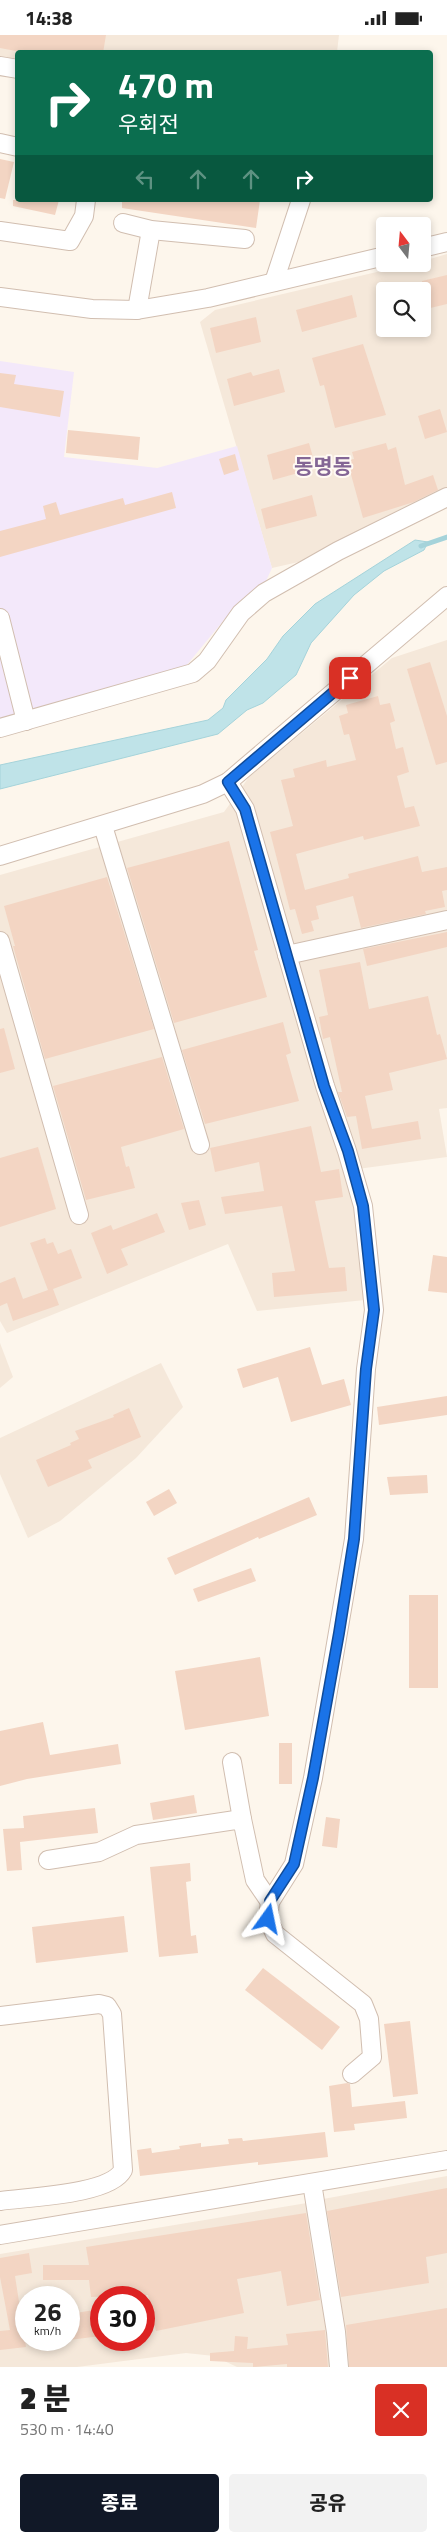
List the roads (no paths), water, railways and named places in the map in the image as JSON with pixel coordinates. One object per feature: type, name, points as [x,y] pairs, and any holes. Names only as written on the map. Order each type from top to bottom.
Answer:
[{"type":"street","points":[[0,66],[15,68]]},
{"type":"street","points":[[0,143],[15,146]]},
{"type":"street","points":[[0,231],[70,241],[84,216],[86,202]]},
{"type":"street","points":[[274,282],[300,202]]},
{"type":"street","points":[[123,223],[151,230],[245,239]]},
{"type":"street","points":[[137,310],[151,230]]},
{"type":"street","points":[[431,245],[447,242]]},
{"type":"street","points":[[0,297],[92,309],[137,310],[208,298],[376,258]]},
{"type":"street","points":[[0,728],[193,673],[207,661],[241,613],[264,593],[338,551],[447,497]]},
{"type":"street","points":[[0,856],[104,826],[203,794],[228,782],[447,596]]},
{"type":"street","points":[[0,618],[26,721]]},
{"type":"street","points":[[228,782],[245,809],[324,1086],[348,1151],[363,1206],[374,1310],[366,1369],[354,1539],[339,1633],[313,1778],[294,1864],[270,1901],[268,1919],[275,1934],[363,2004],[369,2019],[372,2057],[352,2074]]},
{"type":"street","points":[[104,826],[200,1145]]},
{"type":"street","points":[[287,955],[447,920]]},
{"type":"street","points":[[0,941],[79,1215]]},
{"type":"street","points":[[232,1761],[255,1880],[270,1901]]},
{"type":"street","points":[[48,1860],[99,1852],[136,1835],[242,1819]]},
{"type":"street","points":[[0,2016],[99,2004],[107,2006],[112,2014],[123,2171],[120,2177],[98,2188],[0,2201]]},
{"type":"street","points":[[0,2235],[447,2160]]},
{"type":"street","points":[[312,2183],[329,2281],[339,2367]]},
{"type":"water","points":[[415,540],[428,542],[424,550],[384,571],[354,595],[311,643],[296,675],[263,703],[247,710],[218,734],[0,789],[0,765],[208,720],[223,708],[226,700],[267,659],[283,636],[315,604]]},
{"type":"waterway","points":[[421,546],[447,537]]},
{"type":"district","name":"동명동","points":[[323,466]]}]
